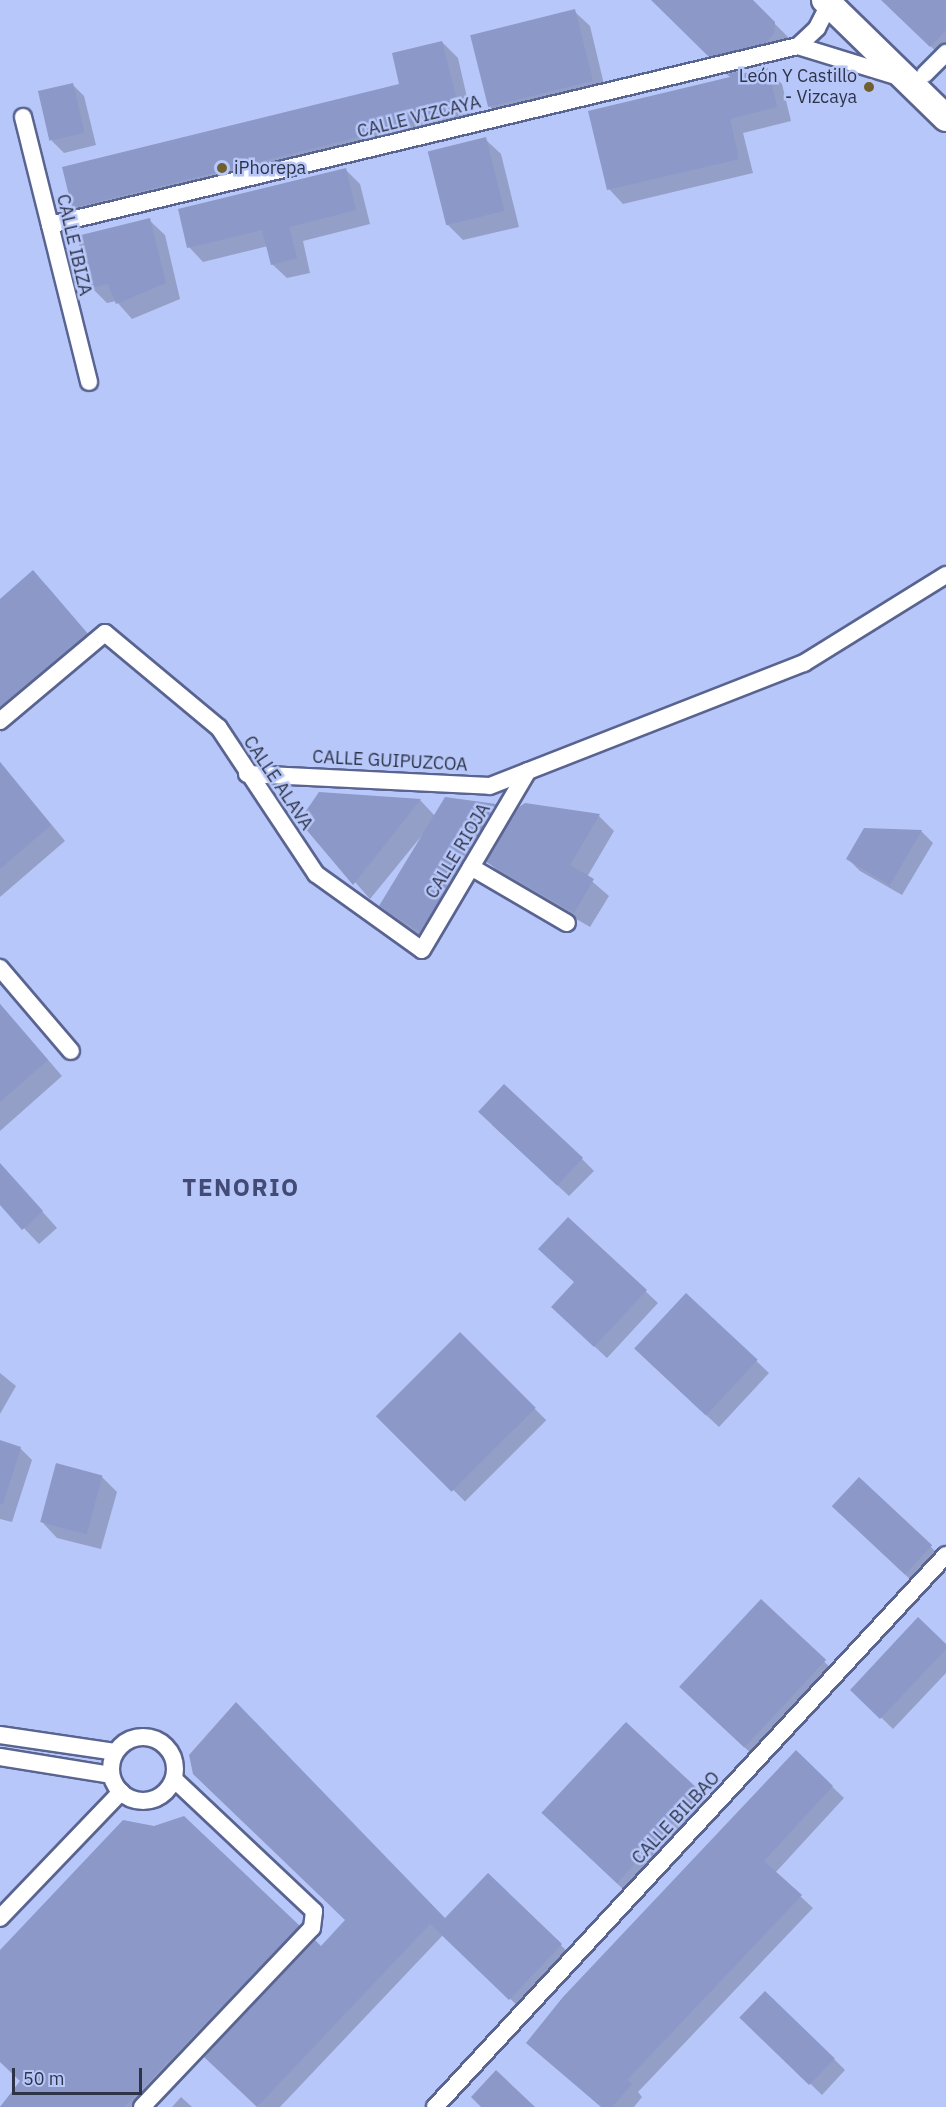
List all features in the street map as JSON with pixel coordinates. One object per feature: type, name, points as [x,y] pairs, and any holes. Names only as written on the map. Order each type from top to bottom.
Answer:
[{"type":"main road","points":[[834,1],[916,77],[946,118]]},
{"type":"main road","points":[[916,77],[946,94]]},
{"type":"street","points":[[834,1],[817,28],[798,46],[916,77],[946,53]]},
{"type":"street","points":[[817,28],[834,57]]},
{"type":"street","name":"CALLE VIZCAYA","points":[[50,225],[798,46]]},
{"type":"street","name":"CALLE IBIZA","points":[[23,117],[88,382]]},
{"type":"street","name":"CALLE GUIPUZCOA","points":[[247,774],[490,786],[804,663],[946,575]]},
{"type":"street","name":"CALLE ALAVA","points":[[0,721],[105,633],[219,728],[247,774],[316,874],[422,950]]},
{"type":"street","name":"CALLE RIOJA","points":[[422,950],[528,771]]},
{"type":"street","points":[[471,867],[567,923]]},
{"type":"street","points":[[0,968],[71,1051]]},
{"type":"street","name":"CALLE BILBAO","points":[[435,2107],[946,1555]]},
{"type":"street","points":[[0,1736],[116,1752]]},
{"type":"street","points":[[134,1738],[157,1739],[173,1756],[174,1779],[168,1790],[151,1800],[132,1799],[121,1792],[111,1775],[116,1752],[134,1738]]},
{"type":"street","points":[[0,1757],[111,1775]]},
{"type":"street","points":[[142,2107],[312,1928],[314,1911],[174,1779]]},
{"type":"street","points":[[0,1918],[121,1792]]},
{"type":"building","points":[[651,0],[753,0],[775,22],[774,33],[766,43],[709,57]]},
{"type":"building","points":[[881,0],[946,0],[946,30],[930,47]]},
{"type":"building","points":[[575,9],[593,81],[488,107],[470,35]]},
{"type":"building","points":[[442,41],[460,112],[72,208],[62,167],[399,84],[392,53]]},
{"type":"building","points":[[768,68],[777,107],[730,119],[739,159],[607,190],[588,111],[730,77],[727,74],[742,70],[737,76]]},
{"type":"building","points":[[73,83],[84,133],[49,141],[38,91]]},
{"type":"building","points":[[486,137],[504,211],[446,225],[428,152]]},
{"type":"building","points":[[346,168],[356,210],[289,227],[297,258],[271,265],[262,230],[187,248],[178,209]]},
{"type":"building","points":[[150,218],[166,283],[116,304],[108,284],[90,288],[77,236]]},
{"type":"building","points":[[33,570],[88,634],[0,707],[0,599]]},
{"type":"building","points":[[0,762],[51,825],[0,869]]},
{"type":"building","points":[[319,792],[421,799],[353,885],[299,821]]},
{"type":"building","points":[[445,797],[496,804],[420,932],[379,906]]},
{"type":"building","points":[[525,803],[600,814],[570,865],[594,879],[574,913],[486,862],[519,807]]},
{"type":"building","points":[[864,828],[922,830],[890,885],[846,859]]},
{"type":"building","points":[[0,1004],[48,1060],[0,1102]]},
{"type":"building","points":[[504,1084],[583,1158],[557,1185],[478,1112]]},
{"type":"building","points":[[0,1163],[43,1211],[22,1230],[0,1205]]},
{"type":"building","points":[[568,1217],[647,1290],[594,1347],[551,1307],[574,1282],[538,1249]]},
{"type":"building","points":[[686,1293],[758,1360],[706,1415],[634,1349]]},
{"type":"building","points":[[460,1332],[536,1408],[452,1492],[376,1416]]},
{"type":"building","points":[[0,1440],[21,1447],[3,1504],[0,1504]]},
{"type":"building","points":[[56,1463],[102,1475],[87,1534],[40,1522]]},
{"type":"building","points":[[859,1477],[932,1545],[905,1574],[832,1506]]},
{"type":"building","points":[[761,1599],[826,1660],[744,1747],[679,1687]]},
{"type":"building","points":[[918,1617],[946,1644],[946,1649],[880,1719],[850,1690]]},
{"type":"building","points":[[236,1702],[445,1918],[488,1873],[562,1944],[509,2000],[430,1924],[257,2107],[204,2057],[315,1940],[321,1946],[345,1920],[193,1774],[189,1755]]},
{"type":"building","points":[[626,1722],[701,1792],[617,1883],[541,1813]]},
{"type":"building","points":[[796,1750],[833,1786],[764,1861],[802,1895],[627,2080],[632,2084],[612,2107],[601,2107],[526,2043],[563,1997]]},
{"type":"building","points":[[184,1816],[300,1926],[124,2107],[0,2107],[20,2081],[0,2062],[0,1950],[123,1820],[154,1826]]},
{"type":"building","points":[[765,1991],[835,2058],[809,2085],[739,2018]]},
{"type":"building","points":[[496,2070],[535,2107],[481,2107],[471,2097]]},
{"type":"place","name":"León Y Castillo - Vizcaya","points":[[869,87]]},
{"type":"place","name":"iPhorepa","points":[[222,168]]},
{"type":"district","name":"TENORIO","points":[[241,1188]]}]
